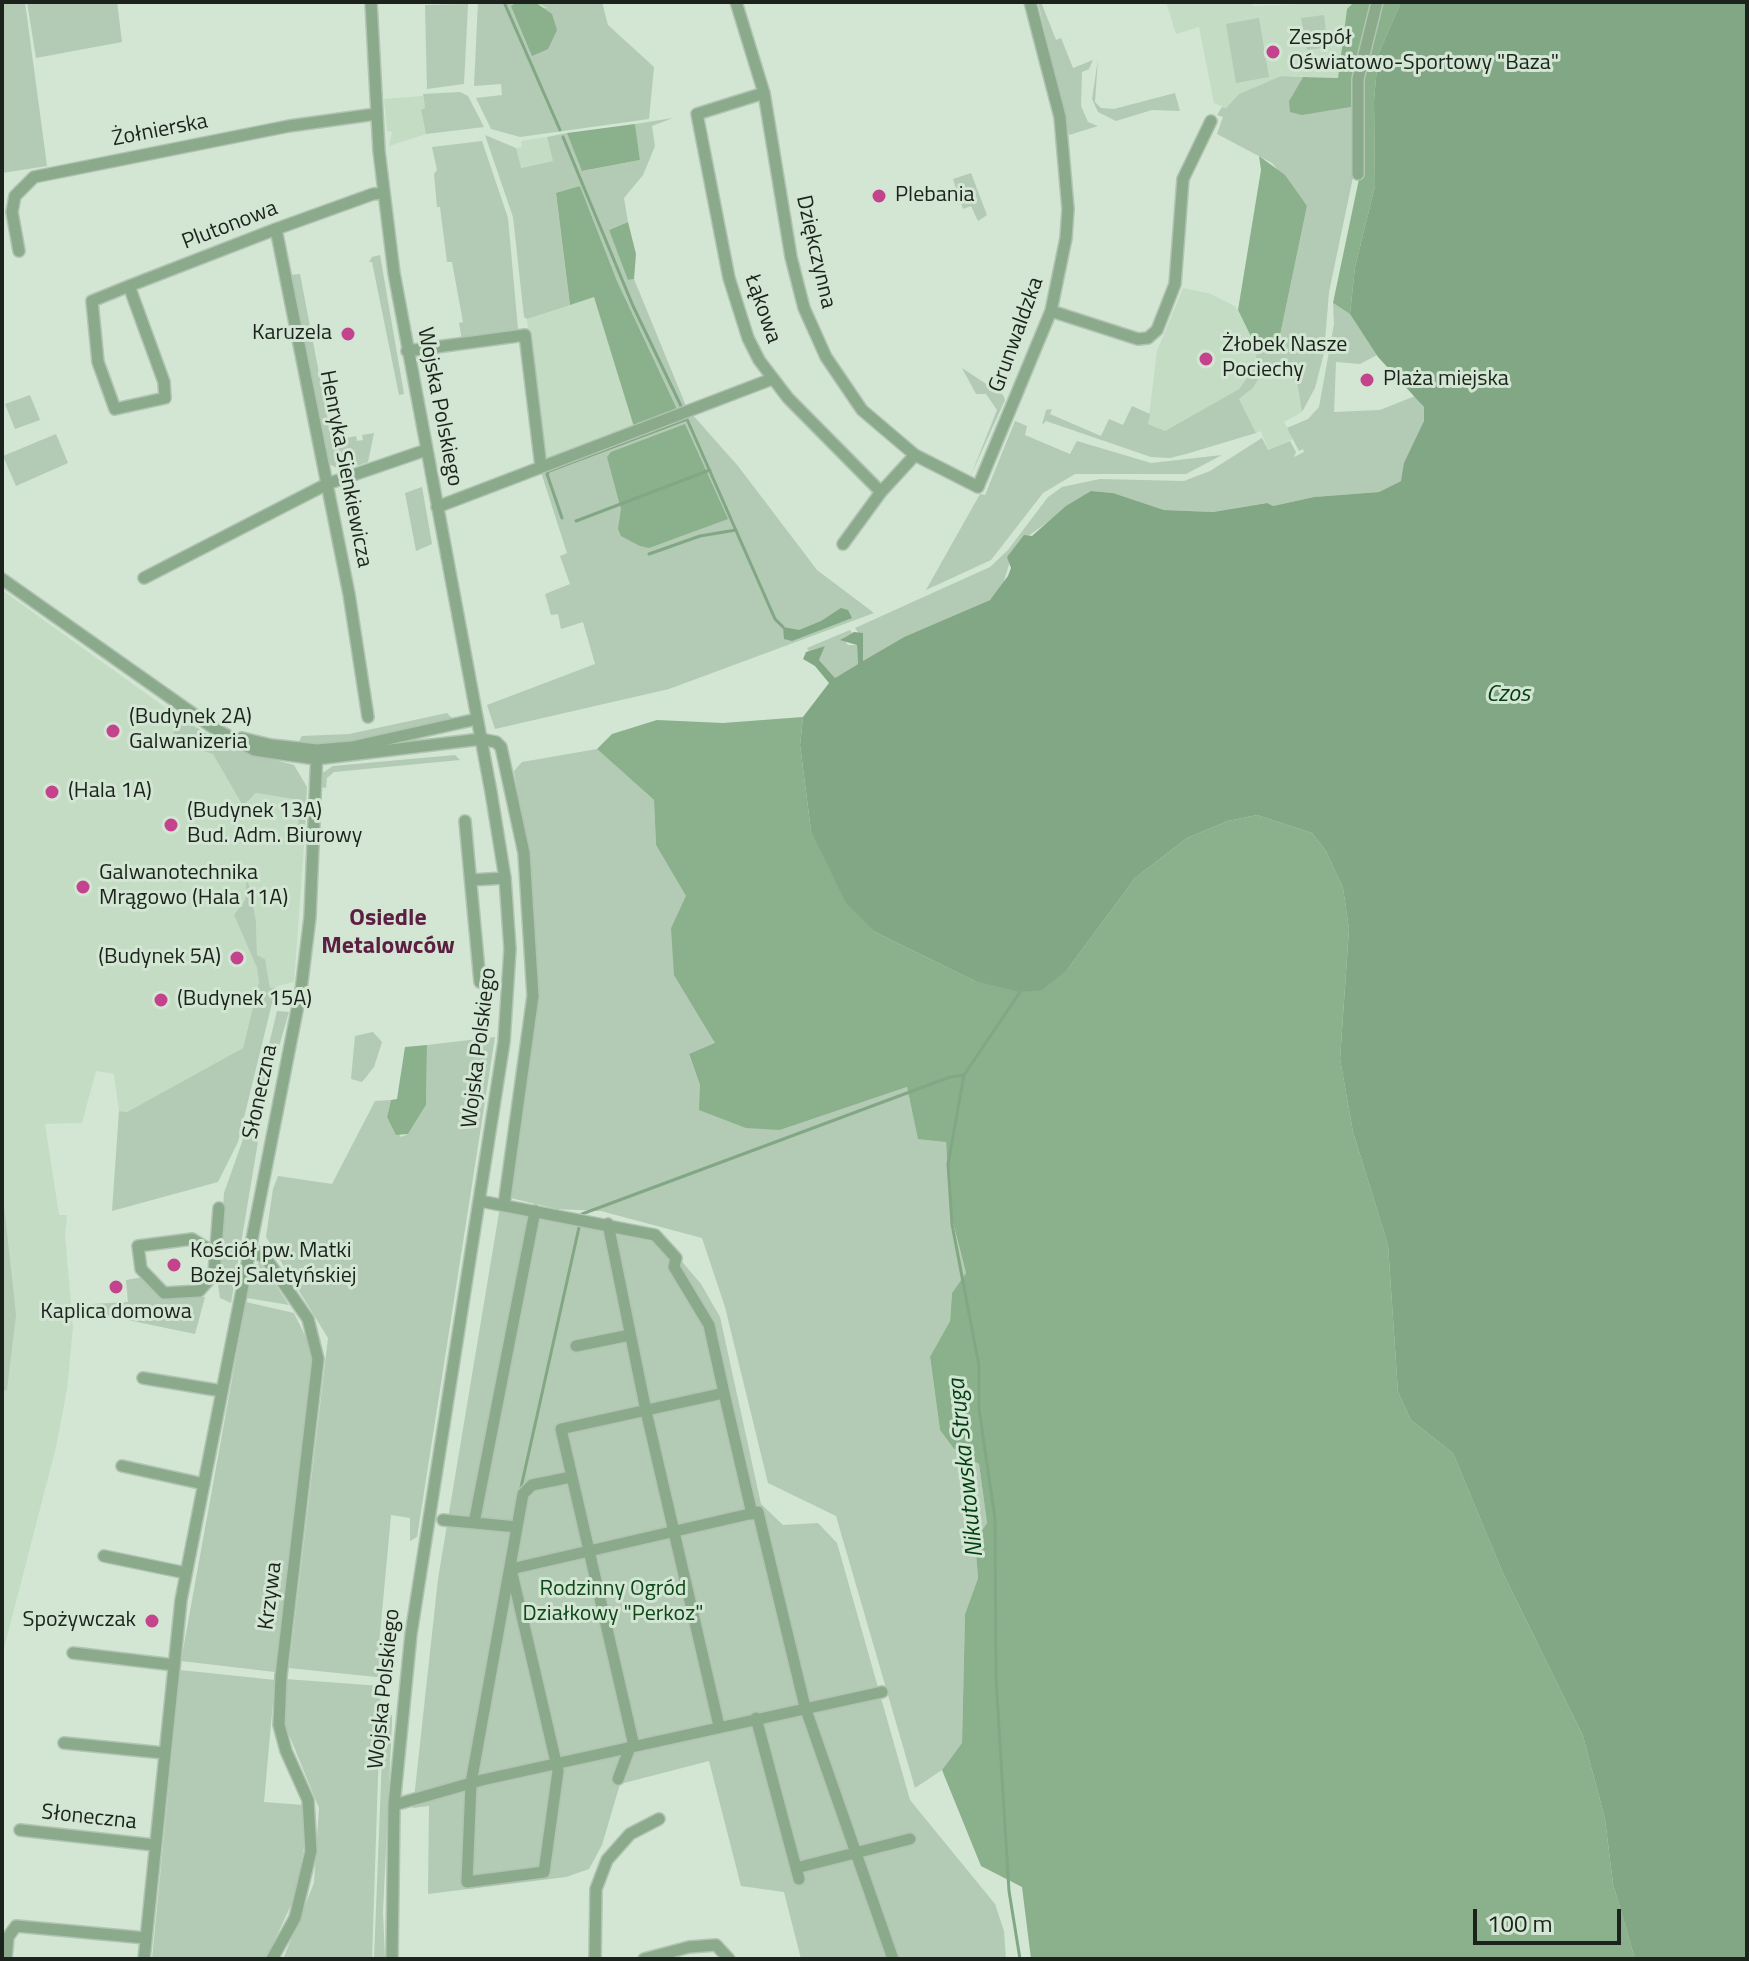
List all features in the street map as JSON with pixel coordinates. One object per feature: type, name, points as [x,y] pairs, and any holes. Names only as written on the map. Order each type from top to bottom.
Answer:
[{"type":"street","name":"Wojska Polskiego","points":[[371,2],[376,114],[384,193],[407,351],[505,878],[510,949],[509,1003],[480,1201],[421,1556],[394,1805],[392,1959]]},
{"type":"street","name":"Dziękczynna","points":[[736,2],[764,93],[791,257],[804,308],[837,378],[862,410],[915,455],[978,487]]},
{"type":"street","name":"Grunwaldzka","points":[[978,487],[1051,311],[1066,238],[1065,155],[1055,93],[1030,2]]},
{"type":"street","points":[[1358,174],[1358,79],[1377,2]]},
{"type":"street","name":"Łąkowa","points":[[764,93],[697,114],[729,278],[748,338],[772,379],[881,492]]},
{"type":"street","name":"Żołnierska","points":[[19,251],[12,212],[15,196],[34,177],[300,124],[376,114]]},
{"type":"street","points":[[1051,311],[1138,339],[1148,338],[1157,330],[1177,271],[1183,179],[1211,121]]},
{"type":"street","name":"Plutonowa","points":[[129,286],[164,382],[165,398],[115,409],[98,362],[92,301],[129,286],[276,229],[384,193]]},
{"type":"street","name":"Henryka Sienkiewicza","points":[[276,229],[357,636],[368,717]]},
{"type":"street","points":[[407,351],[525,335],[541,467]]},
{"type":"street","points":[[437,507],[772,379]]},
{"type":"street","points":[[144,578],[327,484],[426,450]]},
{"type":"street","points":[[843,544],[881,492],[915,455]]},
{"type":"street","points":[[2,579],[212,727],[254,750],[317,754],[481,739],[496,742],[503,750],[524,853],[531,957],[530,1031],[504,1205]]},
{"type":"street","points":[[317,754],[477,719]]},
{"type":"street","name":"Słoneczna","points":[[144,1959],[164,1753],[186,1573],[301,990],[310,917],[317,754]]},
{"type":"street","points":[[465,821],[480,982]]},
{"type":"street","points":[[471,880],[505,878]]},
{"type":"street","points":[[480,1201],[655,1235],[676,1258],[674,1267],[709,1325],[752,1514]]},
{"type":"street","points":[[213,1252],[192,1239],[138,1246],[141,1269],[164,1293],[199,1291],[214,1274],[213,1252],[219,1208]]},
{"type":"street","points":[[474,1523],[535,1211]]},
{"type":"street","points":[[608,1224],[646,1411],[719,1726]]},
{"type":"street","name":"Krzywa","points":[[251,1248],[268,1261],[308,1319],[318,1359],[281,1676],[279,1725],[286,1751],[308,1800],[311,1851],[295,1918],[272,1959]]},
{"type":"street","points":[[576,1346],[630,1335]]},
{"type":"street","points":[[143,1378],[222,1391]]},
{"type":"street","points":[[618,1779],[632,1746],[561,1429],[724,1393]]},
{"type":"street","points":[[122,1466],[204,1484]]},
{"type":"street","points":[[511,1569],[558,1764],[544,1872],[467,1882],[471,1783],[517,1527],[526,1489],[571,1477]]},
{"type":"street","points":[[511,1569],[758,1512],[805,1707],[893,1959]]},
{"type":"street","points":[[443,1520],[517,1527]]},
{"type":"street","points":[[104,1556],[186,1573]]},
{"type":"street","points":[[73,1653],[174,1665]]},
{"type":"street","points":[[394,1805],[471,1783],[882,1692]]},
{"type":"street","points":[[756,1718],[797,1874],[854,1853],[910,1839]]},
{"type":"street","points":[[64,1743],[164,1753]]},
{"type":"street","points":[[595,1959],[596,1889],[607,1860],[630,1834],[659,1819]]},
{"type":"street","name":"Słoneczna","points":[[20,1830],[154,1845]]},
{"type":"street","points":[[6,1959],[8,1937],[16,1926],[146,1938]]},
{"type":"street","points":[[644,1959],[689,1947],[716,1945],[729,1959]]},
{"type":"shaded area","points":[[518,2],[535,2],[552,14],[557,30],[548,49],[532,56],[511,6]]},
{"type":"shaded area","name":"Zespół Oświatowo-Sportowy \"Baza\"","points":[[1166,2],[1252,2],[1253,6],[1354,2],[1347,9],[1338,78],[1281,76],[1239,94],[1226,108],[1214,103],[1199,27],[1176,34]]},
{"type":"shaded area","points":[[1354,2],[1375,2],[1358,54],[1356,106],[1302,115],[1290,112],[1289,101],[1303,77],[1338,78],[1347,9]]},
{"type":"shaded area","points":[[1382,2],[1401,2],[1378,55],[1374,101],[1375,186],[1355,267],[1350,314],[1333,303],[1364,155],[1362,73]]},
{"type":"shaded area","points":[[423,96],[425,108],[421,111],[426,134],[389,146],[392,132],[387,131],[384,99]]},
{"type":"shaded area","points":[[635,124],[640,160],[582,171],[567,133]]},
{"type":"shaded area","points":[[547,137],[554,161],[520,168],[516,148],[522,147],[521,141]]},
{"type":"shaded area","points":[[1259,156],[1285,175],[1307,206],[1279,340],[1271,349],[1257,349],[1238,310],[1261,170]]},
{"type":"shaded area","points":[[580,186],[617,281],[677,409],[634,427],[594,297],[570,305],[556,193]]},
{"type":"shaded area","points":[[628,222],[636,254],[634,279],[628,280],[609,230]]},
{"type":"shaded area","name":"Żłobek Nasze Pociechy","points":[[1183,288],[1211,294],[1236,307],[1257,349],[1255,367],[1239,389],[1165,431],[1148,424],[1157,351]]},
{"type":"shaded area","points":[[594,296],[634,427],[547,461],[542,455],[527,319]]},
{"type":"shaded area","points":[[1268,361],[1297,382],[1302,412],[1284,422],[1293,439],[1268,450],[1261,431],[1256,433],[1239,399],[1253,388]]},
{"type":"shaded area","points":[[685,424],[728,519],[649,548],[640,546],[621,536],[618,529],[621,509],[607,457],[611,452]]},
{"type":"shaded area","points":[[2,590],[180,718],[170,740],[213,753],[243,806],[256,793],[299,800],[298,831],[305,832],[294,982],[270,988],[265,959],[257,955],[256,921],[248,878],[245,900],[234,915],[257,968],[259,982],[243,1048],[127,1112],[119,1111],[114,1074],[96,1071],[82,1123],[45,1124],[59,1215],[67,1215],[65,1235],[73,1327],[67,1389],[56,1447],[2,1656],[2,1392],[7,1390],[2,1187]]},
{"type":"shaded area","points":[[803,717],[800,745],[811,831],[875,932],[975,981],[1067,970],[1135,878],[1187,838],[1228,821],[1257,815],[1312,833],[1326,851],[1343,888],[1349,929],[1340,1059],[1353,1132],[1388,1245],[1398,1392],[1411,1420],[1453,1453],[1502,1571],[1583,1736],[1605,1819],[1613,1884],[1635,1959],[1031,1959],[1022,1887],[981,1866],[942,1770],[962,1743],[965,1614],[978,1578],[975,1540],[987,1523],[979,1464],[954,1449],[940,1430],[930,1357],[950,1321],[952,1293],[966,1273],[951,1215],[946,1142],[918,1139],[907,1087],[780,1130],[746,1128],[699,1110],[700,1085],[689,1054],[715,1043],[674,975],[671,928],[686,896],[656,845],[654,800],[597,749],[612,734],[657,720],[723,723]]},
{"type":"shaded area","points":[[427,1045],[426,1105],[408,1134],[396,1135],[387,1117],[391,1100],[397,1099],[405,1047]]},
{"type":"green space","points":[[2,2],[25,2],[47,166],[2,173]]},
{"type":"green space","points":[[27,2],[117,2],[122,42],[36,58]]},
{"type":"green space","points":[[478,2],[518,2],[513,4],[547,8],[535,2],[602,2],[608,25],[654,67],[649,119],[520,137],[491,129],[476,98],[502,95],[501,84],[474,86]]},
{"type":"green space","points":[[1038,2],[1041,2],[1056,40],[1061,38],[1073,68],[1093,60],[1089,69],[1082,72],[1081,106],[1088,122],[1098,126],[1069,135]]},
{"type":"green space","points":[[468,4],[464,84],[427,89],[425,5]]},
{"type":"green space","points":[[1324,15],[1328,47],[1307,50],[1301,18]]},
{"type":"green space","points":[[1259,18],[1269,77],[1236,83],[1226,24]]},
{"type":"green space","points":[[1098,59],[1095,102],[1101,108],[1114,109],[1175,93],[1180,111],[1152,110],[1116,121],[1098,112],[1092,99]]},
{"type":"green space","points":[[1281,76],[1303,77],[1289,101],[1356,106],[1357,158],[1329,292],[1324,353],[1315,388],[1302,412],[1297,382],[1268,362],[1253,388],[1239,399],[1256,433],[1186,454],[1170,458],[1151,457],[1046,421],[1042,425],[1046,410],[1052,409],[1050,414],[1101,436],[1109,419],[1123,425],[1132,406],[1150,414],[1148,424],[1165,431],[1239,389],[1255,367],[1257,349],[1271,349],[1279,340],[1307,206],[1272,163],[1217,134],[1223,117],[1217,115],[1239,94]]},
{"type":"green space","points":[[460,92],[468,96],[484,127],[426,134],[421,110],[425,108],[423,94]]},
{"type":"green space","points":[[673,118],[652,126],[655,146],[643,175],[624,198],[628,222],[609,230],[629,280],[634,279],[686,406],[677,409],[617,281],[580,186],[556,194],[570,305],[527,319],[524,317],[513,217],[485,135],[516,148],[521,168],[553,161],[547,137],[567,133],[583,171],[640,160],[635,124]]},
{"type":"green space","points":[[482,141],[508,218],[518,329],[515,334],[462,340],[459,323],[463,322],[452,262],[447,262],[440,207],[437,207],[434,174],[437,170],[432,147]]},
{"type":"green space","points":[[971,173],[987,215],[978,221],[971,206],[963,209],[953,179]]},
{"type":"green space","points":[[380,255],[404,394],[399,395],[372,262],[369,262],[372,257]]},
{"type":"green space","points":[[300,274],[332,441],[356,436],[357,441],[363,440],[362,435],[374,433],[368,462],[343,471],[327,463],[291,275]]},
{"type":"green space","points":[[1333,303],[1350,314],[1377,355],[1360,364],[1336,362],[1334,412],[1380,410],[1415,396],[1424,407],[1424,421],[1401,481],[1379,492],[1314,497],[1273,506],[1266,503],[1213,512],[1164,510],[1113,493],[1091,491],[1027,537],[1010,561],[1002,588],[990,600],[904,637],[862,662],[863,639],[855,628],[990,567],[1008,550],[1048,497],[1062,487],[1100,479],[1184,481],[1210,471],[1262,438],[1268,450],[1290,441],[1296,452],[1294,457],[1304,452],[1303,449],[1299,451],[1287,428],[1308,419],[1319,407],[1334,324]]},
{"type":"green space","points":[[962,368],[1003,395],[1005,400],[971,475],[997,410],[986,394],[976,394]]},
{"type":"green space","points":[[30,395],[40,420],[15,429],[5,404]]},
{"type":"green space","points":[[691,413],[738,466],[817,570],[874,613],[669,689],[495,729],[487,705],[595,664],[583,622],[561,629],[558,614],[551,615],[545,594],[570,584],[560,556],[567,553],[541,472]]},
{"type":"green space","points":[[1015,421],[1027,426],[1025,435],[1070,454],[1077,441],[1151,463],[1222,455],[1186,474],[1075,474],[1043,493],[991,560],[926,590],[980,494],[985,495]]},
{"type":"green space","points":[[56,434],[68,463],[16,486],[3,456]]},
{"type":"green space","points":[[422,487],[432,544],[416,551],[405,493]]},
{"type":"green space","points":[[850,630],[852,633],[843,638],[848,645],[857,645],[858,664],[835,678],[819,660],[825,646],[809,651],[807,648]]},
{"type":"green space","points":[[447,713],[453,719],[348,743],[297,745],[302,736],[349,734]]},
{"type":"green space","points":[[180,718],[234,749],[294,765],[307,787],[305,832],[298,832],[299,800],[256,793],[243,806],[213,754],[170,740]]},
{"type":"green space","points":[[597,749],[654,800],[656,845],[687,897],[671,928],[715,1044],[689,1055],[700,1085],[780,1130],[907,1087],[918,1138],[946,1141],[952,1221],[966,1273],[952,1293],[950,1321],[930,1358],[940,1430],[954,1449],[979,1464],[987,1523],[975,1540],[978,1578],[965,1614],[962,1743],[942,1770],[915,1788],[836,1516],[768,1483],[725,1307],[702,1238],[601,1211],[556,1209],[511,1198],[537,993],[528,856],[514,771],[522,762]]},
{"type":"green space","points":[[455,755],[460,760],[334,772],[327,778],[326,788],[320,787],[321,774],[333,766]]},
{"type":"green space","points":[[247,875],[256,921],[257,955],[265,959],[270,988],[276,987],[238,1142],[218,1182],[112,1211],[119,1111],[127,1112],[243,1048],[259,982],[257,968],[234,915],[245,900]]},
{"type":"green space","points":[[277,1011],[289,1012],[267,1088],[231,1303],[220,1298],[218,1285],[224,1193],[253,1111]]},
{"type":"green space","points":[[373,1032],[382,1042],[374,1067],[362,1082],[351,1079],[355,1036]]},
{"type":"green space","points":[[495,1037],[417,1537],[410,1541],[410,1518],[391,1515],[378,1655],[386,1678],[289,1668],[328,1338],[266,1237],[273,1189],[278,1176],[332,1184],[375,1101],[391,1100],[387,1117],[401,1137],[408,1134],[426,1105],[427,1045]]},
{"type":"green space","points":[[2,1187],[16,1315],[7,1390],[2,1392]]},
{"type":"green space","name":"Rodzinny Ogród Działkowy \"Perkoz\"","points":[[500,1207],[668,1245],[701,1284],[720,1317],[761,1504],[783,1525],[818,1523],[837,1543],[910,1800],[995,1904],[1004,1931],[1006,1959],[801,1959],[784,1892],[741,1886],[709,1761],[620,1784],[602,1845],[589,1869],[566,1877],[428,1894],[429,1806],[413,1808],[438,1579]]},
{"type":"green space","points":[[259,1263],[289,1305],[247,1298],[253,1267]]},
{"type":"green space","points":[[144,1277],[161,1298],[205,1297],[195,1334],[94,1313],[92,1304],[128,1302],[126,1280]]},
{"type":"green space","points":[[246,1302],[294,1313],[313,1352],[275,1672],[181,1661]]},
{"type":"green space","points":[[180,1670],[275,1680],[264,1802],[303,1805],[304,1847],[297,1892],[266,1959],[152,1959]]},
{"type":"green space","points":[[285,1679],[381,1686],[372,1959],[283,1959],[314,1883],[319,1808],[285,1725]]},
{"type":"green space","points":[[388,1715],[392,1715],[392,1723],[383,1912],[385,1959],[374,1959],[383,1731]]},
{"type":"water","name":"Czos","points":[[1401,2],[1747,2],[1747,1959],[1635,1959],[1613,1884],[1605,1819],[1583,1736],[1502,1571],[1453,1453],[1411,1420],[1398,1392],[1388,1245],[1353,1132],[1340,1059],[1349,929],[1343,888],[1326,851],[1312,833],[1257,815],[1228,821],[1187,838],[1135,878],[1067,970],[1042,990],[1020,992],[975,981],[875,932],[846,903],[811,831],[800,745],[803,717],[829,683],[815,666],[803,659],[806,652],[825,646],[819,660],[835,678],[858,664],[857,645],[840,640],[854,632],[863,633],[863,661],[904,637],[990,600],[1008,576],[1011,568],[1007,557],[1024,535],[1032,536],[1066,506],[1091,491],[1113,493],[1164,510],[1213,512],[1267,503],[1273,506],[1314,497],[1379,492],[1401,481],[1404,463],[1424,421],[1424,407],[1378,357],[1350,314],[1355,267],[1375,186],[1374,101],[1378,55]]},
{"type":"water","points":[[841,608],[848,610],[852,618],[792,641],[784,639],[783,627],[799,630]]},
{"type":"waterway","points":[[504,2],[560,130]]},
{"type":"waterway","points":[[563,137],[633,306],[681,406]]},
{"type":"waterway","points":[[686,417],[775,619],[783,627]]},
{"type":"waterway","points":[[562,518],[547,474],[549,471],[687,419]]},
{"type":"waterway","points":[[576,521],[710,470]]},
{"type":"waterway","points":[[649,554],[700,536],[736,530]]},
{"type":"waterway","name":"Nikutowska Struga","points":[[1020,992],[964,1075],[948,1164],[952,1224],[979,1366],[979,1409],[995,1519],[996,1679],[1009,1891],[1020,1959]]},
{"type":"waterway","points":[[520,1492],[582,1214],[950,1077],[964,1075]]},
{"type":"place","name":"Zespół Oświatowo-Sportowy \"Baza\"","points":[[1273,52]]},
{"type":"place","name":"Plebania","points":[[879,196]]},
{"type":"place","name":"Karuzela","points":[[348,334]]},
{"type":"place","name":"Żłobek Nasze Pociechy","points":[[1206,359]]},
{"type":"place","name":"Plaża miejska","points":[[1367,380]]},
{"type":"place","name":"(Budynek 2A) Galwanizeria","points":[[113,731]]},
{"type":"place","name":"(Hala 1A)","points":[[52,792]]},
{"type":"place","name":"(Budynek 13A) Bud. Adm. Biurowy","points":[[171,825]]},
{"type":"place","name":"Galwanotechnika Mrągowo (Hala 11A)","points":[[83,887]]},
{"type":"place","name":"(Budynek 5A)","points":[[237,958]]},
{"type":"place","name":"(Budynek 15A)","points":[[161,1000]]},
{"type":"place","name":"Kościół pw. Matki Bożej Saletyńskiej","points":[[174,1265]]},
{"type":"place","name":"Kaplica domowa","points":[[116,1287]]},
{"type":"place","name":"Spożywczak","points":[[152,1621]]},
{"type":"district","name":"Osiedle Metalowców","points":[[388,933]]}]
